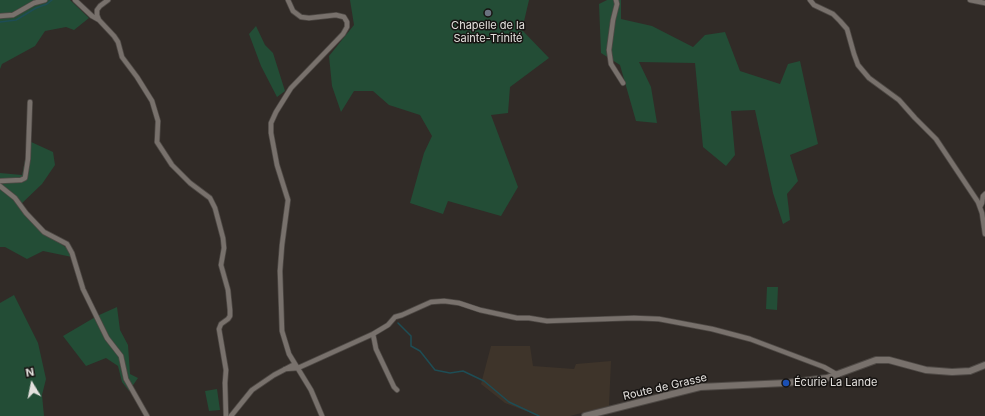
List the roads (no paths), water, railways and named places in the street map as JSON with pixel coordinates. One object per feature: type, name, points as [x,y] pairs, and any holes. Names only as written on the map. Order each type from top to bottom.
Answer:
[{"type":"street","points":[[0,16],[13,15],[34,3],[45,0]]},
{"type":"street","points":[[75,0],[92,16],[99,20],[114,36],[118,42],[122,57],[150,96],[158,121],[157,142],[172,164],[190,183],[210,198],[215,208],[223,238],[224,248],[222,265],[228,290],[230,310],[228,320],[221,324],[219,329],[226,370],[226,416]]},
{"type":"street","points":[[99,20],[97,10],[108,0]]},
{"type":"street","points":[[288,0],[293,11],[301,17],[309,18],[336,15],[344,17],[347,25],[343,34],[292,88],[272,119],[271,123],[271,133],[277,165],[288,200],[282,245],[280,307],[282,331],[289,354],[311,390],[322,416]]},
{"type":"street","points":[[616,0],[617,4],[609,50],[611,64],[623,83]]},
{"type":"street","points":[[810,0],[814,5],[833,14],[847,29],[858,65],[869,78],[899,100],[936,139],[980,206],[985,234]]},
{"type":"street","points":[[970,0],[985,3]]},
{"type":"street","points":[[0,181],[21,180],[25,178],[28,159],[30,102]]},
{"type":"street","points":[[0,186],[15,198],[26,213],[44,232],[67,244],[72,253],[83,289],[107,338],[121,356],[126,379],[147,416]]},
{"type":"street","points":[[980,206],[985,194]]},
{"type":"street","points":[[287,368],[298,368],[373,334],[388,325],[395,317],[432,302],[444,301],[459,303],[480,310],[517,318],[547,321],[634,318],[660,319],[712,329],[750,339],[824,367],[838,375]]},
{"type":"street","points":[[373,334],[376,349],[394,387],[397,390]]},
{"type":"street","points":[[287,368],[289,354]]},
{"type":"street","name":"Route de Grasse","points":[[585,416],[700,387],[786,383],[827,378],[869,363],[883,360],[898,362],[926,370],[940,371],[970,371],[985,365]]},
{"type":"street","points":[[231,416],[252,390],[295,364]]},
{"type":"street","points":[[824,367],[827,378]]},
{"type":"waterway","points":[[0,22],[16,20],[52,0]]},
{"type":"waterway","points":[[398,323],[411,336],[411,346],[420,351],[435,370],[450,373],[463,371],[484,381],[509,402],[539,416]]},
{"type":"place","name":"Chapelle de la Sainte-Trinité","points":[[488,13]]},
{"type":"place","name":"Écurie La Lande","points":[[786,383]]}]
